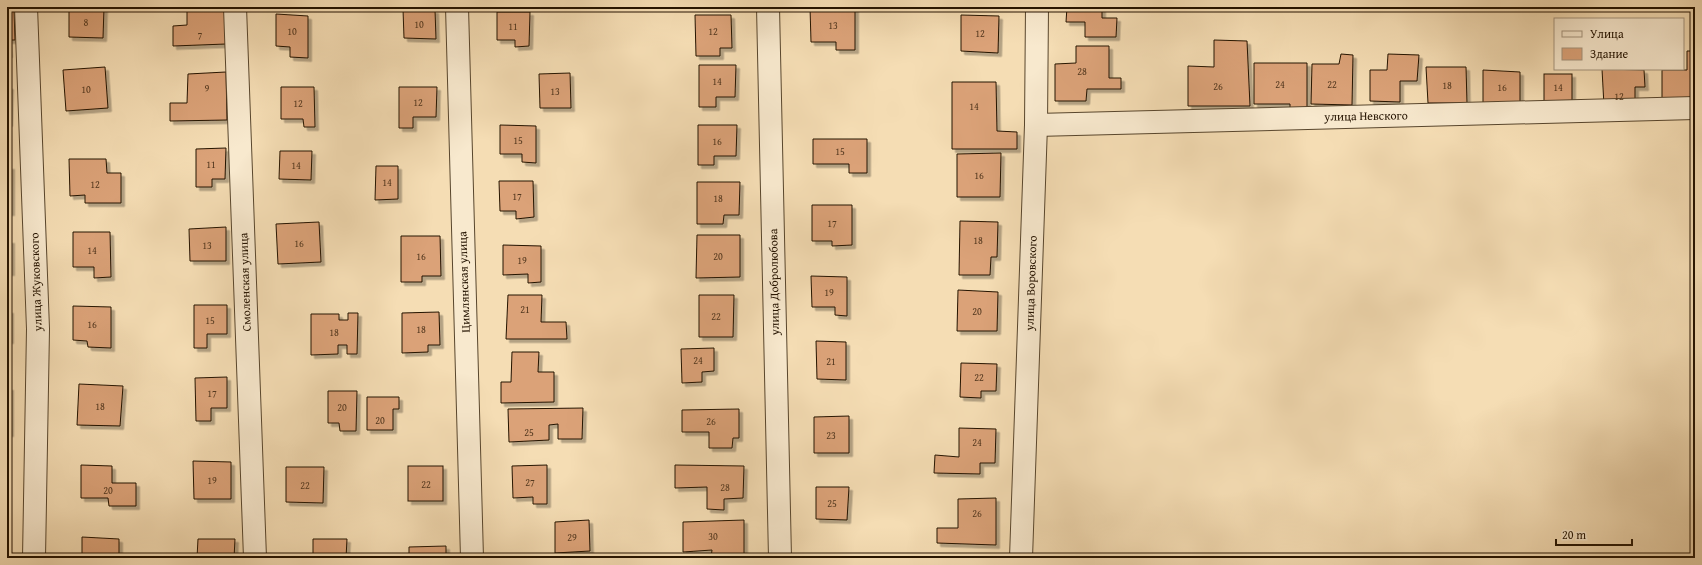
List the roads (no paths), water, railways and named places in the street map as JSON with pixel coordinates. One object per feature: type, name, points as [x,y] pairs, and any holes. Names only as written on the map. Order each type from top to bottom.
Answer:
[{"type":"street","name":"улица Жуковского","points":[[26,7],[38,329],[34,558]]},
{"type":"street","name":"Смоленская улица","points":[[235,7],[255,558]]},
{"type":"street","name":"Цимлянская улица","points":[[457,7],[472,558]]},
{"type":"street","name":"улица Добролюбова","points":[[768,7],[780,558]]},
{"type":"street","name":"улица Воровского","points":[[1021,558],[1036,125],[1037,7]]},
{"type":"street","name":"улица Невского","points":[[1036,125],[1695,108]]}]
